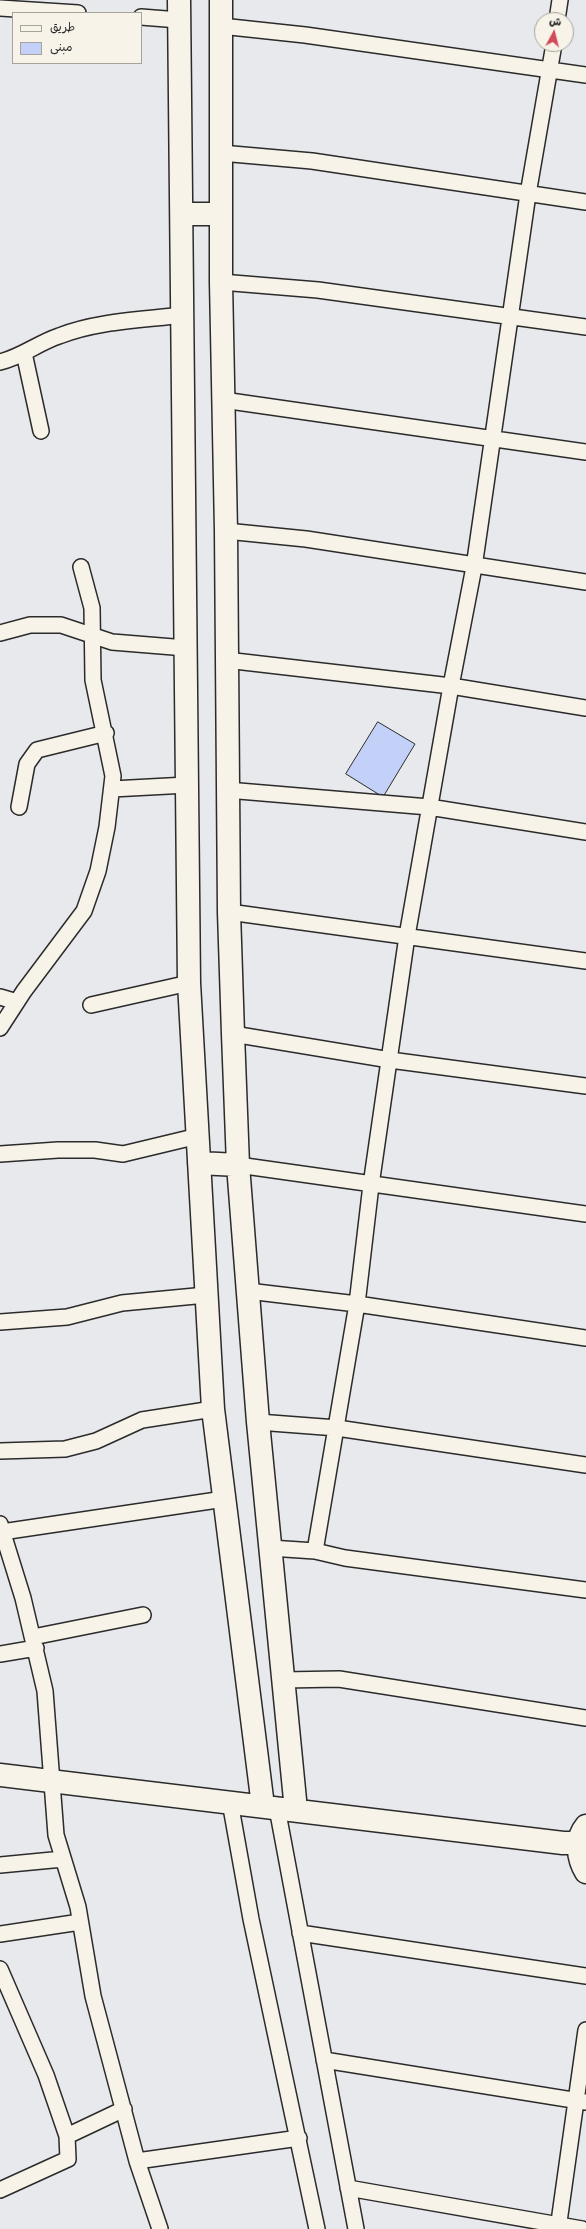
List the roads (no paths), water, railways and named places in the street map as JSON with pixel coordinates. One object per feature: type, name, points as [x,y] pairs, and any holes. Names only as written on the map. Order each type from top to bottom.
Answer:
[{"type":"street","points":[[221,0],[221,282],[226,531],[229,912],[238,1165],[258,1422],[283,1680],[278,1808]]},
{"type":"street","points":[[558,12],[560,0]]},
{"type":"street","points":[[0,8],[62,12]]},
{"type":"street","points":[[142,17],[179,10],[189,983],[213,1409],[224,1499],[300,1933],[356,2229]]},
{"type":"street","points":[[221,26],[586,74]]},
{"type":"street","points":[[315,1551],[357,1304],[371,1185],[407,936],[429,807],[474,567],[492,437],[512,316],[528,194],[553,52]]},
{"type":"street","points":[[221,154],[312,161],[586,202]]},
{"type":"street","points":[[182,214],[221,214]]},
{"type":"street","points":[[221,282],[318,290],[586,327]]},
{"type":"street","points":[[0,362],[11,360],[58,336],[83,328],[183,315]]},
{"type":"street","points":[[24,353],[41,431]]},
{"type":"street","points":[[223,400],[492,437],[586,452]]},
{"type":"street","points":[[226,531],[306,540],[474,567],[586,582]]},
{"type":"street","points":[[0,1028],[17,1002],[84,911],[98,871],[107,827],[113,776],[106,733],[94,680],[92,608],[81,567]]},
{"type":"street","points":[[0,633],[30,625],[61,625],[112,642],[186,648]]},
{"type":"street","points":[[226,660],[451,686],[586,708]]},
{"type":"street","points":[[19,807],[27,764],[37,750],[106,733]]},
{"type":"street","points":[[112,789],[187,784]]},
{"type":"street","points":[[227,790],[429,807],[586,832]]},
{"type":"street","points":[[229,912],[586,961]]},
{"type":"street","points":[[92,1005],[189,983]]},
{"type":"street","points":[[0,997],[17,1002]]},
{"type":"street","points":[[233,1034],[390,1060],[586,1086]]},
{"type":"street","points":[[0,1154],[58,1150],[96,1150],[123,1154],[198,1136]]},
{"type":"street","points":[[199,1163],[238,1165],[371,1185],[586,1214]]},
{"type":"street","points":[[248,1291],[357,1304],[586,1338]]},
{"type":"street","points":[[0,1322],[67,1317],[122,1303],[206,1295]]},
{"type":"street","points":[[0,1451],[64,1449],[96,1441],[142,1420],[213,1409]]},
{"type":"street","points":[[258,1422],[337,1428],[586,1466]]},
{"type":"street","points":[[160,2229],[137,2161],[93,1996],[78,1907],[56,1836],[45,1691],[34,1642],[1,1528],[224,1499]]},
{"type":"street","points":[[270,1548],[315,1551],[345,1558],[586,1590]]},
{"type":"street","points":[[0,1654],[34,1642],[143,1615]]},
{"type":"street","points":[[283,1680],[339,1679],[586,1718]]},
{"type":"street","points":[[0,1776],[52,1780],[562,1843],[582,1834]]},
{"type":"street","points":[[230,1802],[251,1919],[317,2229]]},
{"type":"street","points":[[582,1834],[579,1858],[586,1872]]},
{"type":"street","points":[[0,1865],[63,1859]]},
{"type":"street","points":[[0,1934],[80,1922]]},
{"type":"street","points":[[300,1933],[586,1976]]},
{"type":"street","points":[[0,1969],[46,2075],[67,2136],[68,2159],[0,2190]]},
{"type":"street","points":[[558,2227],[581,2102],[586,2030]]},
{"type":"street","points":[[324,2060],[581,2102]]},
{"type":"street","points":[[67,2136],[124,2109]]},
{"type":"street","points":[[137,2161],[298,2138]]},
{"type":"street","points":[[348,2188],[408,2197],[558,2227],[582,2229]]}]
